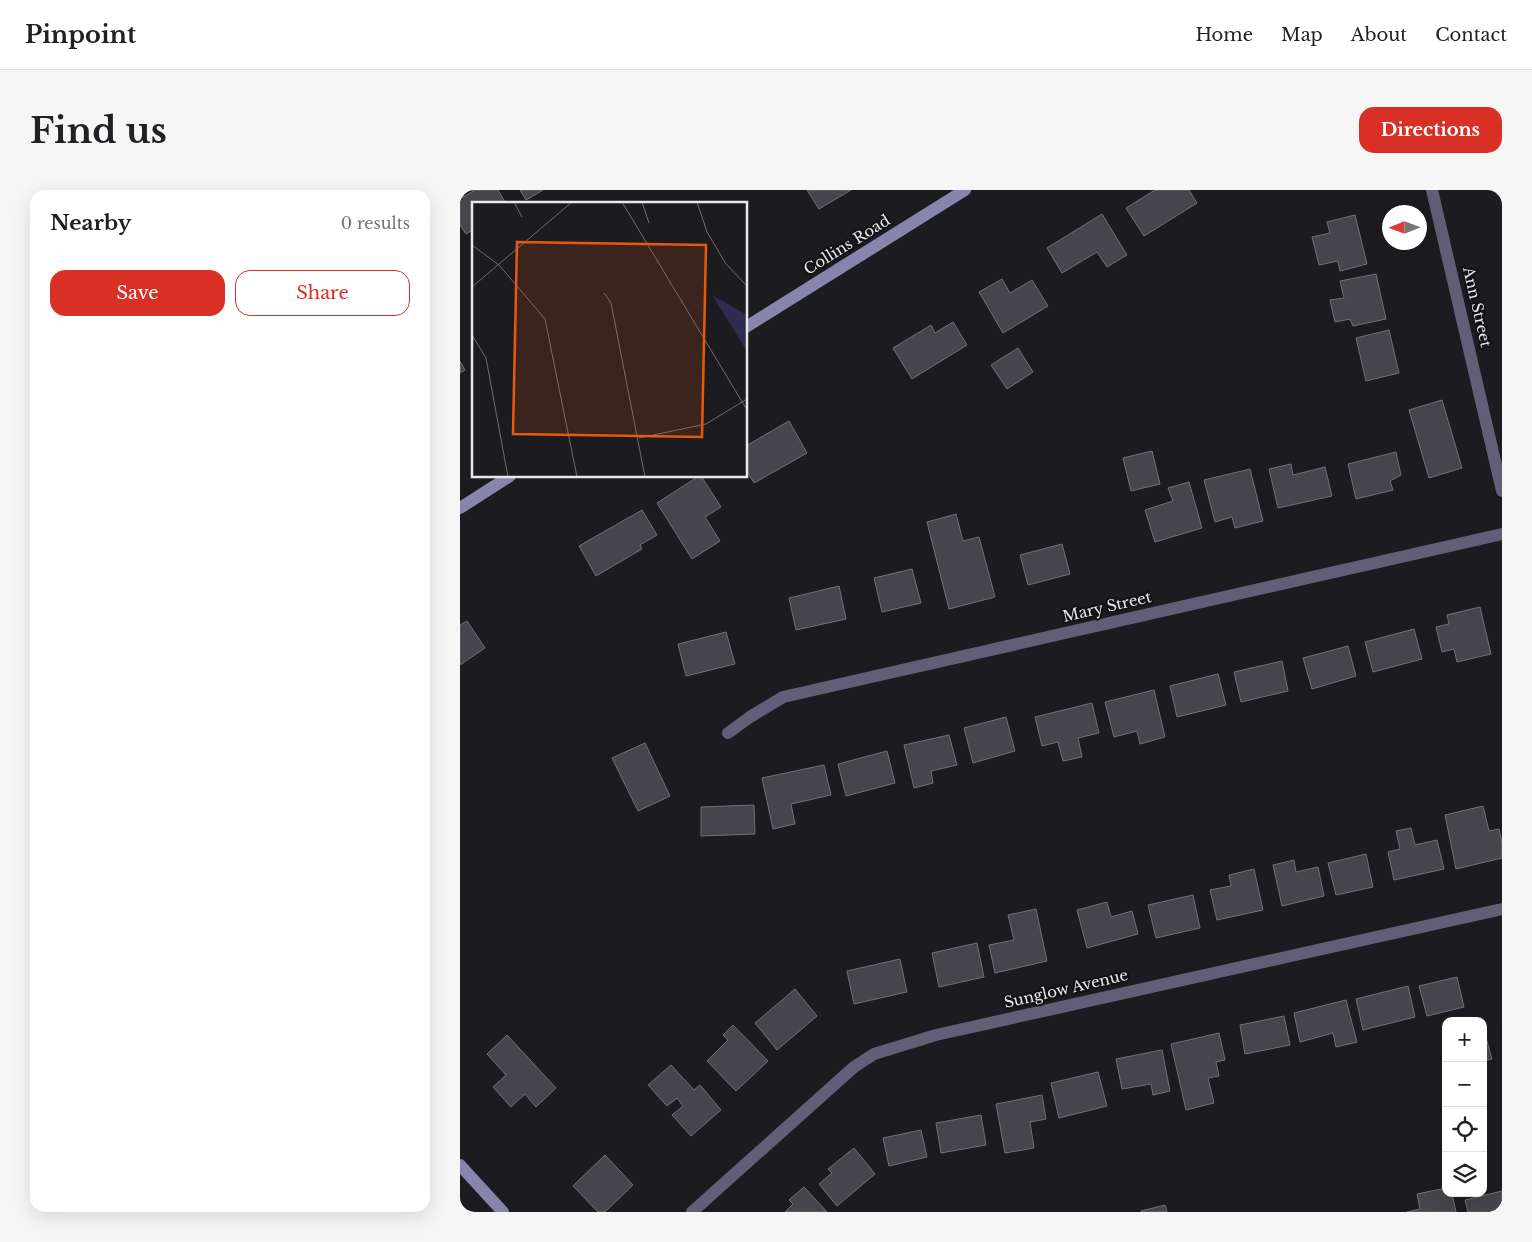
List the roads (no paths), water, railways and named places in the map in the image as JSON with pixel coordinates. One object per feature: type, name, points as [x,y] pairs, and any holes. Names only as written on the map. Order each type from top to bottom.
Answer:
[{"type":"main road","name":"Collins Road","points":[[748,326],[965,190]]},
{"type":"main road","points":[[460,508],[507,478]]},
{"type":"main road","points":[[460,1165],[503,1212]]},
{"type":"street","name":"Ann Street","points":[[1432,190],[1502,491]]},
{"type":"street","name":"Mary Street","points":[[728,733],[783,697],[1502,534]]},
{"type":"street","name":"Sunglow Avenue","points":[[692,1212],[854,1067],[874,1054],[936,1035],[1502,909]]}]
